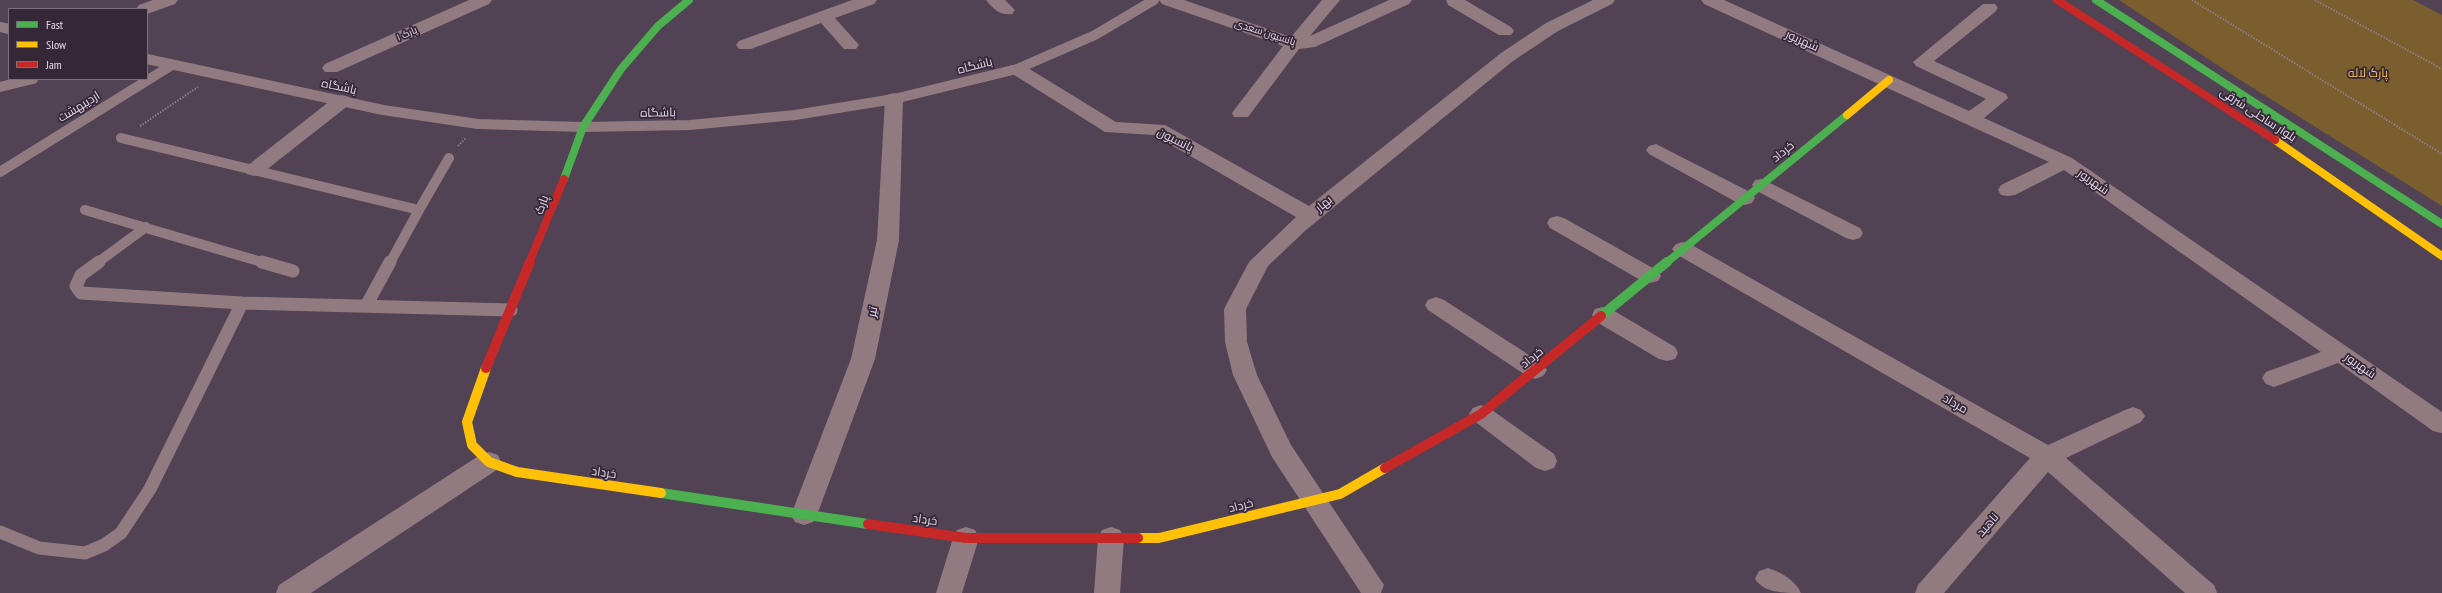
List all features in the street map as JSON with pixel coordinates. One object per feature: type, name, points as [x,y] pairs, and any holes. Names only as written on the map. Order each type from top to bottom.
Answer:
[{"type":"street","points":[[148,8],[169,0]]},
{"type":"street","name":"پارک ۱","points":[[331,68],[483,0]]},
{"type":"street","name":"پارک","points":[[481,453],[467,422],[474,397],[548,222],[583,127],[621,69],[658,26],[689,0]]},
{"type":"street","points":[[745,45],[868,0]]},
{"type":"street","name":"پانسیون سعدی","points":[[1168,0],[1294,44],[1310,43],[1403,0]]},
{"type":"street","points":[[1241,113],[1294,44],[1331,0]]},
{"type":"street","points":[[1456,0],[1454,1],[1505,31]]},
{"type":"street","name":"بهار","points":[[1371,585],[1281,450],[1244,375],[1236,342],[1235,309],[1260,262],[1310,216],[1507,57],[1552,27],[1606,0]]},
{"type":"street","name":"شهریور","points":[[1710,0],[1889,80],[2065,162],[2342,353],[2442,424]]},
{"type":"street","name":"بلوار ساحلی شرقی","points":[[2057,0],[2272,138],[2442,256]]},
{"type":"street","name":"بلوار ساحلی شرقی","points":[[2096,0],[2442,224]]},
{"type":"street","points":[[1971,119],[1999,98],[1922,62],[1989,8]]},
{"type":"street","points":[[824,16],[850,45]]},
{"type":"street","name":"پانسیون","points":[[1017,69],[1112,128],[1158,129],[1310,216]]},
{"type":"street","name":"خرداد","points":[[481,453],[517,472],[966,538],[1158,538],[1340,494],[1481,414],[1889,80]]},
{"type":"street","name":"تیر","points":[[804,515],[863,358],[888,240],[894,99]]},
{"type":"street","points":[[254,170],[342,101]]},
{"type":"street","points":[[1656,150],[1745,198]]},
{"type":"street","points":[[2008,190],[2065,162]]},
{"type":"street","points":[[1762,185],[1853,233]]},
{"type":"street","points":[[1557,223],[1650,276]]},
{"type":"street","name":"مرداد","points":[[1683,249],[2047,456],[2204,593]]},
{"type":"street","points":[[1436,305],[1535,370]]},
{"type":"street","points":[[1603,315],[1667,353]]},
{"type":"street","points":[[2274,378],[2342,353]]},
{"type":"street","points":[[1481,414],[1545,461]]},
{"type":"street","points":[[2047,456],[2133,416]]},
{"type":"street","points":[[289,593],[481,453]]},
{"type":"street","name":"ناهید","points":[[1928,593],[2047,456]]},
{"type":"street","points":[[949,593],[966,538]]},
{"type":"street","points":[[1107,593],[1111,538]]},
{"type":"lane","name":"باشگاه","points":[[148,59],[383,110],[478,124],[583,127],[690,125],[795,115],[894,99],[1017,69],[1095,35],[1154,0]]},
{"type":"lane","name":"اردیبهشت","points":[[148,80],[172,65]]},
{"type":"lane","points":[[0,87],[29,80]]},
{"type":"lane","name":"اردیبهشت","points":[[0,172],[148,80]]},
{"type":"lane","points":[[121,138],[419,210]]},
{"type":"lane","points":[[366,306],[449,158]]},
{"type":"lane","points":[[85,210],[293,271]]},
{"type":"lane","points":[[146,227],[81,276],[76,286],[81,293],[242,303],[511,310]]},
{"type":"lane","points":[[0,532],[40,548],[85,553],[104,545],[121,533],[150,489],[242,303]]},
{"type":"path","points":[[2192,0],[2442,154]]},
{"type":"path","points":[[2315,0],[2442,69]]},
{"type":"path","points":[[121,138],[202,85],[216,88],[232,77]]},
{"type":"path","points":[[449,158],[478,124]]},
{"type":"green space","name":"پارک لاله","points":[[2119,0],[2413,0],[2442,15],[2442,206],[2237,78]]},
{"type":"traffic: fast","points":[[564,179],[583,127],[621,69],[658,26],[689,0]]},
{"type":"traffic: fast","points":[[2096,0],[2442,224]]},
{"type":"traffic: fast","points":[[1601,316],[1847,115]]},
{"type":"traffic: fast","points":[[661,493],[868,524]]},
{"type":"traffic: slow","points":[[1847,115],[1889,80]]},
{"type":"traffic: slow","points":[[2275,140],[2442,256]]},
{"type":"traffic: slow","points":[[486,368],[474,397],[467,422],[472,445],[489,462],[517,472],[661,493]]},
{"type":"traffic: slow","points":[[1138,538],[1159,538],[1340,494],[1385,468]]},
{"type":"traffic: jam","points":[[2057,0],[2275,140]]},
{"type":"traffic: jam","points":[[486,368],[564,179]]},
{"type":"traffic: jam","points":[[1385,468],[1481,414],[1601,316]]},
{"type":"traffic: jam","points":[[868,524],[966,538],[1138,538]]}]
